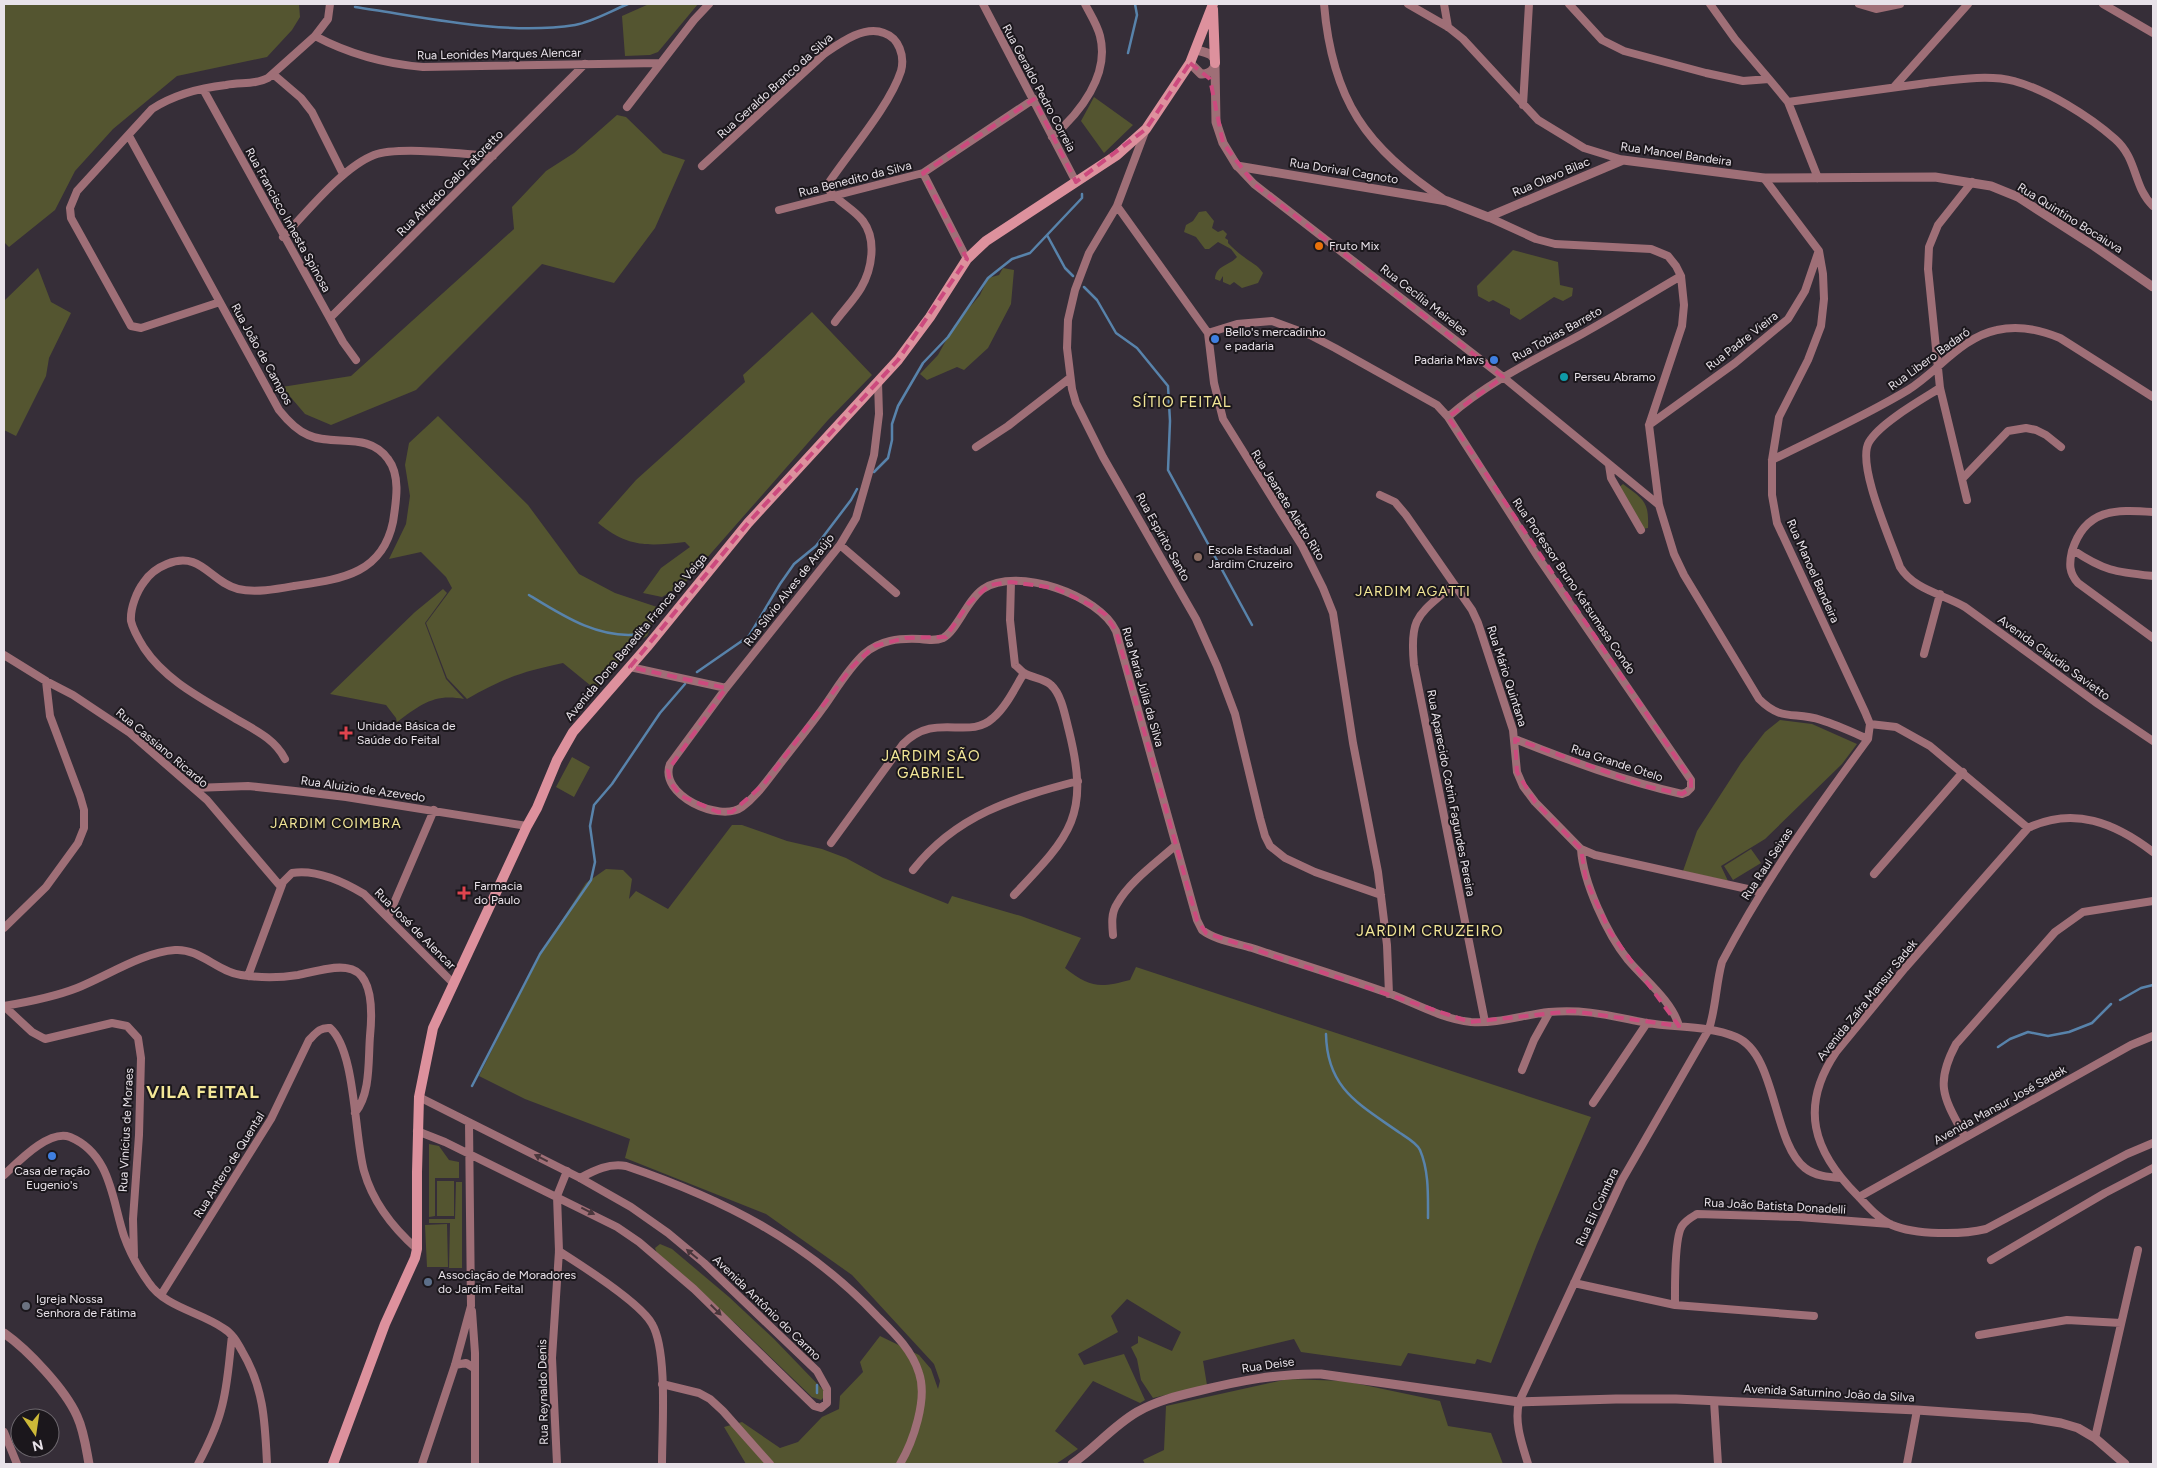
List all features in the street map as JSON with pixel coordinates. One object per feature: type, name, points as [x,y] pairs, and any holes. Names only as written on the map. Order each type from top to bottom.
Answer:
[{"type":"main road","points":[[1190,63],[1213,4]]},
{"type":"main road","points":[[1213,4],[1215,64]]},
{"type":"main road","name":"Avenida Dona Benedita Franca da Veiga","points":[[333,1464],[385,1324],[413,1265],[417,1249],[417,1131],[419,1097],[433,1028],[537,808],[557,760],[573,732],[748,523],[898,360],[930,317],[967,260],[986,241],[1117,155],[1146,129],[1190,63]]},
{"type":"street","points":[[220,302],[141,328],[131,326],[124,317],[71,218],[70,208],[77,191],[152,109],[167,99],[203,89],[262,81],[273,74],[315,36],[328,18],[330,4]]},
{"type":"street","points":[[627,107],[659,63],[709,4]]},
{"type":"street","name":"Rua Geraldo Pedro Correia","points":[[983,4],[1076,182]]},
{"type":"street","points":[[1052,137],[1062,129],[1092,91],[1100,69],[1102,54],[1100,36],[1085,4]]},
{"type":"street","points":[[1324,4],[1326,27],[1334,67],[1346,96],[1364,130],[1382,150],[1415,180],[1447,201]]},
{"type":"street","name":"Rua Manoel Bandeira","points":[[1408,4],[1448,27],[1463,39],[1538,120],[1584,148],[1623,160],[1764,178],[1818,178]]},
{"type":"street","points":[[1444,4],[1448,27]]},
{"type":"street","points":[[1523,105],[1529,4]]},
{"type":"street","points":[[1569,4],[1602,40],[1624,51],[1743,81],[1769,79]]},
{"type":"street","points":[[1710,4],[1735,39],[1788,102],[1818,178]]},
{"type":"street","points":[[1859,4],[1876,9],[1900,4]]},
{"type":"street","points":[[1894,87],[1968,4]]},
{"type":"street","points":[[2103,4],[2153,33]]},
{"type":"street","name":"Rua Geraldo Branco da Silva","points":[[702,166],[824,54],[844,39],[874,31],[883,32],[894,38],[899,44],[902,68],[894,90],[830,181],[829,190],[833,196]]},
{"type":"street","name":"Rua Leonides Marques Alencar","points":[[315,36],[332,45],[407,66],[659,63]]},
{"type":"street","points":[[1196,50],[1210,54],[1215,64],[1211,72],[1205,74]]},
{"type":"street","name":"Rua Cecília Meireles","points":[[1190,63],[1198,73],[1205,74],[1210,79],[1215,91]]},
{"type":"street","name":"Rua Alfredo Galo Fatoretto","points":[[330,318],[585,64]]},
{"type":"street","name":"Rua Cecília Meireles","points":[[1215,64],[1216,122],[1223,143],[1237,166],[1254,184],[1503,377],[1609,465],[1644,490],[1659,505]]},
{"type":"street","points":[[273,74],[301,98],[312,112],[343,174]]},
{"type":"street","points":[[1788,102],[1962,79],[2003,79],[2024,85],[2058,100],[2097,125],[2126,150],[2146,200],[2153,206]]},
{"type":"street","name":"Rua Francisco Inhesta Spinosa","points":[[203,89],[283,237],[347,349],[356,360]]},
{"type":"street","name":"Rua Benedito da Silva","points":[[779,210],[923,173],[1034,100]]},
{"type":"street","name":"Rua Espírito Santo","points":[[1146,129],[1117,206],[1089,253],[1068,320],[1067,348],[1070,378],[1076,403],[1084,421],[1196,619],[1217,666],[1235,714],[1260,818],[1268,841],[1285,858],[1315,872],[1381,895]]},
{"type":"street","name":"Rua João de Campos","points":[[128,136],[279,410],[290,423],[309,436],[355,440],[369,444],[379,450],[388,459],[396,481],[391,531],[385,546],[364,568],[351,575],[332,581],[278,588],[240,589],[222,581],[195,562],[183,560],[158,567],[151,572],[140,588],[131,612],[131,621],[140,642],[154,661],[184,687],[272,740],[285,759]]},
{"type":"street","points":[[283,237],[343,174],[374,155],[417,152],[493,156]]},
{"type":"street","name":"Rua Olavo Bilac","points":[[1488,218],[1623,160]]},
{"type":"street","name":"Rua Dorival Cagnoto","points":[[1237,166],[1447,201],[1488,218]]},
{"type":"street","points":[[923,173],[967,260]]},
{"type":"street","name":"Rua Quintino Bocaiuva","points":[[1818,178],[1935,177],[1991,186],[2018,197],[2153,287]]},
{"type":"street","name":"Rua Manoel Bandeira","points":[[1764,178],[1819,251],[1823,274],[1824,299],[1821,326],[1808,360],[1779,418],[1772,460],[1772,495],[1777,523],[1870,724]]},
{"type":"street","points":[[1967,500],[1940,388],[1928,269],[1929,247],[1938,225],[1972,182]]},
{"type":"street","points":[[833,196],[863,222],[871,239],[872,248],[867,274],[861,288],[835,322]]},
{"type":"street","name":"Rua Jeanete Aletto Rito","points":[[1117,206],[1208,333],[1214,383],[1223,419],[1302,546],[1333,613],[1353,742],[1371,829],[1381,895],[1389,994]]},
{"type":"street","points":[[1488,218],[1536,239],[1555,244],[1652,249],[1668,256],[1681,276],[1684,305],[1682,326],[1649,425],[1659,505],[1674,554],[1684,575],[1759,699],[1775,713],[1820,719],[1868,739]]},
{"type":"street","name":"Rua Padre Vieira","points":[[1649,425],[1734,363],[1788,319],[1805,290],[1819,251]]},
{"type":"street","name":"Rua Tobias Barreto","points":[[1448,417],[1463,404],[1503,377],[1586,332],[1681,276]]},
{"type":"street","name":"Rua Professor Bruno Katsumasa Condo","points":[[1208,333],[1224,327],[1250,322],[1272,321],[1335,348],[1437,405],[1448,417],[1544,565],[1682,768]]},
{"type":"street","name":"Rua Libero Badaró","points":[[1772,460],[1886,403],[1925,379],[1981,335],[1996,330],[2011,328],[2046,332],[2060,338],[2153,397]]},
{"type":"street","points":[[976,447],[1070,378]]},
{"type":"street","name":"Rua Sílvio Alves de Araújo","points":[[670,764],[726,688],[840,545],[856,518],[874,455],[879,414],[878,382]]},
{"type":"street","name":"Avenida Claúdio Savietto","points":[[1940,388],[1882,429],[1870,442],[1865,455],[1874,494],[1900,567],[1913,582],[1965,607],[2098,704],[2153,741]]},
{"type":"street","points":[[1962,479],[2008,431],[2026,428],[2036,430],[2061,447]]},
{"type":"street","points":[[1609,465],[1611,478],[1641,530]]},
{"type":"street","name":"Rua Mário Quintana","points":[[1380,495],[1394,502],[1406,515],[1472,610],[1478,623],[1515,739],[1517,772],[1523,786],[1535,802],[1581,849]]},
{"type":"street","points":[[2153,512],[2131,510],[2102,515],[2086,524],[2073,550],[2070,568],[2072,577],[2153,638]]},
{"type":"street","points":[[840,545],[896,593]]},
{"type":"street","points":[[2073,550],[2095,565],[2111,571],[2153,576]]},
{"type":"street","points":[[1011,582],[1010,620],[1015,665],[1024,673],[1050,683],[1055,689],[1069,733],[1078,781],[1077,805],[1071,825],[1059,844],[1014,895]]},
{"type":"street","name":"Rua Maria Júlia da Silva","points":[[670,764],[668,770],[670,782],[680,796],[718,812],[732,812],[741,808],[764,784],[822,710],[852,667],[874,646],[905,638],[941,639],[948,635],[968,604],[989,585],[1030,582],[1078,596],[1106,615],[1112,622],[1125,658],[1197,920],[1202,930],[1206,933],[1389,994],[1447,1016],[1470,1022],[1485,1022],[1549,1012],[1596,1012],[1647,1023],[1709,1029],[1737,1038],[1746,1043],[1754,1052],[1763,1068],[1783,1128],[1799,1163],[1813,1173],[1825,1177],[1840,1178]]},
{"type":"street","name":"Rua Aparecido Cotrin Fagundes Pereira","points":[[1454,584],[1423,612],[1416,621],[1413,629],[1412,643],[1416,674],[1485,1022]]},
{"type":"street","points":[[1924,654],[1940,594]]},
{"type":"street","name":"Rua Cassiano Ricardo","points":[[4,655],[73,695],[130,733],[194,788],[281,887]]},
{"type":"street","points":[[630,666],[726,688]]},
{"type":"street","points":[[831,844],[911,736],[927,728],[975,726],[988,722],[1000,712],[1024,673]]},
{"type":"street","points":[[4,928],[51,881],[78,843],[84,828],[84,810],[80,796],[50,716],[46,681]]},
{"type":"street","points":[[1870,724],[1896,727],[1930,746],[2028,828],[2056,819],[2095,821],[2114,826],[2132,836],[2153,852]]},
{"type":"street","name":"Rua Raul Seixas","points":[[1709,1029],[1716,1006],[1719,972],[1722,962],[1761,892],[1816,810],[1868,739],[1870,724]]},
{"type":"street","name":"Rua Grande Otelo","points":[[1515,739],[1577,764],[1645,786],[1682,794],[1688,792],[1691,788],[1691,780],[1682,768]]},
{"type":"street","points":[[1874,874],[1962,772]]},
{"type":"street","points":[[913,870],[941,840],[968,821],[1014,800],[1078,781]]},
{"type":"street","name":"Rua Aluizio de Azevedo","points":[[194,788],[248,786],[346,797],[527,826]]},
{"type":"street","points":[[388,917],[434,810]]},
{"type":"street","name":"Avenida Zaíra Mansur Sadek","points":[[2028,828],[1906,968],[1826,1066],[1813,1109],[1820,1143],[1840,1178],[1892,1225],[1948,1233],[1970,1233],[1986,1229],[2127,1154],[2153,1143]]},
{"type":"street","points":[[1113,935],[1112,918],[1116,905],[1137,880],[1176,845]]},
{"type":"street","points":[[1679,1026],[1665,1002],[1627,959],[1610,932],[1586,880],[1582,866],[1581,849],[1595,855],[1761,892]]},
{"type":"street","name":"Rua José de Alencar","points":[[281,887],[287,877],[292,874],[308,872],[348,885],[364,894],[453,984]]},
{"type":"street","points":[[248,976],[281,887]]},
{"type":"street","points":[[1964,1136],[1949,1108],[1944,1092],[1945,1069],[1956,1044],[2055,932],[2083,912],[2153,901]]},
{"type":"street","points":[[4,1006],[66,992],[150,956],[178,950],[187,951],[224,971],[248,976],[277,977],[346,968],[358,973],[363,979],[370,998],[371,1030],[365,1090],[360,1106],[355,1113],[364,1170],[375,1200],[391,1222],[417,1249]]},
{"type":"street","name":"Rua Vinícius de Moraes","points":[[4,1006],[32,1032],[45,1039],[112,1023],[127,1026],[138,1038],[141,1066],[139,1135],[133,1218],[134,1258]]},
{"type":"street","points":[[1522,1070],[1530,1047],[1549,1012]]},
{"type":"street","points":[[1593,1103],[1647,1023]]},
{"type":"street","name":"Rua Antero de Quental","points":[[161,1295],[271,1119],[309,1040],[324,1028],[330,1028],[337,1034],[341,1044],[355,1113]]},
{"type":"street","name":"Rua Eli Coimbra","points":[[1519,1402],[1622,1180],[1709,1029]]},
{"type":"street","name":"Avenida Mansur José Sadek","points":[[1859,1197],[1964,1136],[2131,1045],[2153,1036]]},
{"type":"street","name":"Avenida Antônio do Carmo","points":[[417,1131],[468,1153],[617,1227],[639,1242],[694,1289],[805,1399],[820,1408],[827,1403],[827,1389],[817,1371],[704,1263],[668,1233],[631,1207],[580,1178],[419,1097]]},
{"type":"street","points":[[469,1123],[468,1153],[471,1306],[474,1327],[475,1464]]},
{"type":"street","points":[[4,1175],[36,1148],[55,1136],[69,1137],[93,1154],[110,1182],[124,1234],[134,1258],[150,1286],[170,1302],[224,1328],[232,1336],[249,1362],[259,1386],[263,1405],[267,1464]]},
{"type":"street","points":[[580,1178],[607,1166],[616,1164],[626,1166],[711,1199],[762,1224],[825,1267],[898,1337],[911,1355],[920,1375],[921,1391],[916,1429],[900,1464]]},
{"type":"street","points":[[1991,1260],[2105,1193],[2153,1168]]},
{"type":"street","name":"Rua Reynaldo Denis","points":[[556,1464],[552,1358],[559,1251],[557,1196],[567,1171]]},
{"type":"street","name":"Rua João Batista Donadelli","points":[[1675,1305],[1678,1243],[1681,1228],[1689,1219],[1697,1214],[1799,1216],[1892,1225]]},
{"type":"street","points":[[2095,1438],[2138,1250]]},
{"type":"street","points":[[559,1251],[593,1273],[638,1308],[651,1322],[659,1336],[662,1358],[662,1464]]},
{"type":"street","points":[[1574,1283],[1675,1305],[1814,1316]]},
{"type":"street","points":[[422,1464],[455,1365],[471,1306]]},
{"type":"street","points":[[1979,1335],[2067,1320],[2121,1323]]},
{"type":"street","points":[[4,1333],[43,1368],[76,1414],[82,1430],[89,1464]]},
{"type":"street","points":[[198,1464],[213,1435],[221,1410],[227,1385],[232,1336]]},
{"type":"street","points":[[455,1365],[466,1364],[474,1368]]},
{"type":"street","name":"Rua Deise","points":[[1072,1464],[1088,1453],[1116,1425],[1155,1402],[1268,1376],[1290,1373],[1322,1374],[1519,1402]]},
{"type":"street","points":[[662,1384],[699,1393],[710,1399],[770,1464]]},
{"type":"street","name":"Avenida Saturnino João da Silva","points":[[1519,1402],[1643,1398],[1917,1410],[2030,1418],[2070,1426],[2095,1438],[2125,1464]]},
{"type":"street","points":[[1714,1401],[1718,1464]]},
{"type":"street","points":[[1519,1402],[1518,1427],[1528,1464]]},
{"type":"street","points":[[1907,1464],[1917,1410]]},
{"type":"street","points":[[4,1432],[17,1464]]},
{"type":"highlighted area","points":[[1190,63],[1210,79],[1223,143],[1254,184],[1503,377],[1448,417],[1691,780],[1691,788],[1682,794],[1645,786],[1515,739],[1517,772],[1535,802],[1581,849],[1586,880],[1610,932],[1679,1026],[1572,1011],[1470,1022],[1206,933],[1197,920],[1116,631],[1106,615],[1091,605],[1055,588],[1011,582],[989,585],[968,604],[946,637],[905,638],[874,646],[852,667],[764,784],[732,812],[718,812],[681,796],[670,782],[668,770],[726,688],[630,667],[748,523],[898,360],[967,259],[923,173],[1034,99],[1076,182],[1146,129]]},
{"type":"green space","points":[[4,4],[299,4],[300,17],[292,30],[267,57],[177,76],[113,129],[75,171],[55,210],[9,247],[4,242]]},
{"type":"green space","points":[[649,4],[698,4],[658,52],[650,55],[625,56],[622,16]]},
{"type":"green space","points":[[1094,97],[1133,125],[1104,153],[1081,121]]},
{"type":"green space","points":[[617,115],[626,117],[663,153],[685,160],[655,228],[614,283],[542,264],[416,390],[331,425],[305,414],[282,387],[351,376],[514,229],[512,207],[546,171],[574,153]]},
{"type":"green space","points":[[1206,211],[1214,221],[1212,228],[1218,232],[1223,230],[1227,234],[1225,238],[1228,240],[1228,243],[1261,270],[1263,273],[1258,283],[1242,288],[1234,282],[1230,285],[1223,282],[1223,276],[1220,281],[1215,279],[1220,268],[1237,257],[1231,249],[1218,242],[1209,249],[1205,249],[1196,237],[1184,232],[1186,225],[1193,221],[1199,212]]},
{"type":"green space","points":[[1513,250],[1558,262],[1560,285],[1573,288],[1572,296],[1563,301],[1554,297],[1520,320],[1510,314],[1510,309],[1493,300],[1489,302],[1478,296],[1477,286]]},
{"type":"green space","points":[[38,268],[51,302],[71,313],[49,358],[46,376],[16,436],[4,430],[4,301]]},
{"type":"green space","points":[[1003,268],[1014,270],[1011,304],[988,348],[964,370],[957,367],[927,380],[920,374],[938,355],[954,326],[980,295],[988,278],[999,275]]},
{"type":"green space","points":[[812,312],[872,375],[828,420],[684,584],[662,597],[643,593],[661,568],[690,547],[685,542],[649,544],[629,541],[619,537],[598,523],[636,480],[745,382],[743,375]]},
{"type":"green space","points":[[438,416],[528,505],[579,574],[615,593],[660,608],[647,636],[635,643],[596,690],[563,663],[513,676],[467,699],[447,678],[426,623],[452,588],[446,577],[421,552],[389,559],[406,524],[410,496],[405,465],[409,443]]},
{"type":"green space","points":[[1623,484],[1644,502],[1648,528],[1642,529],[1618,488]]},
{"type":"green space","points":[[443,589],[447,593],[425,623],[446,679],[464,699],[436,699],[413,710],[397,722],[386,705],[330,694],[415,612]]},
{"type":"green space","points":[[1780,720],[1812,724],[1857,744],[1842,764],[1765,839],[1721,866],[1728,881],[1683,871],[1697,831],[1741,763],[1765,732]]},
{"type":"green space","points":[[572,757],[590,767],[574,797],[556,787]]},
{"type":"green space","points":[[732,825],[742,825],[787,841],[822,849],[846,858],[883,878],[948,904],[952,896],[1021,916],[1081,938],[1065,968],[1089,983],[1103,985],[1130,980],[1136,967],[1591,1117],[1537,1244],[1491,1363],[1477,1359],[1475,1364],[1408,1353],[1401,1366],[1301,1352],[1294,1339],[1203,1361],[1207,1385],[1153,1398],[1141,1380],[1137,1359],[1131,1347],[1138,1343],[1138,1336],[1172,1351],[1181,1332],[1127,1299],[1111,1316],[1118,1332],[1078,1354],[1084,1365],[1124,1354],[1145,1400],[1140,1403],[1093,1381],[1055,1431],[1078,1449],[1056,1464],[746,1464],[724,1427],[742,1422],[780,1448],[798,1442],[822,1417],[839,1409],[840,1396],[863,1372],[860,1362],[880,1336],[919,1355],[931,1369],[938,1389],[940,1381],[934,1364],[852,1275],[766,1214],[625,1158],[630,1139],[525,1099],[479,1076],[540,954],[586,883],[606,869],[623,870],[632,879],[629,899],[636,891],[668,909]]},
{"type":"green space","points":[[1751,849],[1761,863],[1733,880],[1724,866]]},
{"type":"green space","points":[[429,1144],[439,1146],[449,1160],[459,1162],[459,1178],[435,1178],[435,1216],[429,1217]]},
{"type":"green space","points":[[437,1181],[454,1181],[454,1216],[437,1216]]},
{"type":"green space","points":[[456,1182],[462,1182],[462,1268],[449,1268],[450,1223],[429,1223],[429,1219],[455,1219]]},
{"type":"green space","points":[[447,1224],[448,1267],[427,1267],[425,1225]]},
{"type":"green space","points":[[660,1244],[672,1249],[729,1297],[774,1339],[827,1394],[821,1400],[812,1397],[735,1323],[659,1259],[655,1248]]},
{"type":"green space","points":[[1288,1379],[1345,1381],[1440,1401],[1448,1426],[1491,1433],[1503,1464],[1145,1464],[1143,1460],[1164,1450],[1166,1406]]},
{"type":"waterway","points":[[355,7],[465,24],[493,27],[548,28],[581,24],[628,4]]},
{"type":"waterway","points":[[1128,53],[1137,15],[1135,4]]},
{"type":"waterway","points":[[874,472],[888,458],[892,440],[892,424],[898,406],[923,363],[948,337],[988,278],[1012,259],[1030,253],[1082,198],[1082,194]]},
{"type":"waterway","points":[[1047,235],[1065,268],[1073,276]]},
{"type":"waterway","points":[[1084,287],[1097,300],[1116,333],[1137,348],[1168,386],[1170,421],[1168,470],[1252,625]]},
{"type":"waterway","points":[[697,672],[749,636],[794,564],[816,546],[851,500],[857,489]]},
{"type":"waterway","points":[[529,595],[582,625],[611,633],[641,634]]},
{"type":"waterway","points":[[472,1086],[540,954],[591,880],[595,862],[590,826],[594,805],[612,784],[660,713],[685,684]]},
{"type":"waterway","points":[[2120,1000],[2141,988],[2153,985]]},
{"type":"waterway","points":[[1998,1047],[2010,1039],[2028,1032],[2048,1036],[2069,1032],[2092,1023],[2111,1004]]},
{"type":"waterway","points":[[1326,1034],[1332,1069],[1339,1082],[1359,1103],[1411,1140],[1420,1150],[1426,1175],[1428,1218]]},
{"type":"waterway","points":[[817,1385],[817,1393]]},
{"type":"place","name":"Fruto Mix","points":[[1319,246]]},
{"type":"place","name":"Bello's mercadinho e padaria","points":[[1215,339]]},
{"type":"place","name":"Padaria Mavs","points":[[1494,360]]},
{"type":"place","name":"Perseu Abramo","points":[[1564,377]]},
{"type":"place","name":"Escola Estadual Jardim Cruzeiro","points":[[1198,557]]},
{"type":"place","name":"Unidade Básica de Saúde do Feital","points":[[346,733]]},
{"type":"place","name":"Farmacia do Paulo","points":[[464,893]]},
{"type":"place","name":"Casa de ração Eugenio's","points":[[52,1156]]},
{"type":"place","name":"Associação de Moradores do Jardim Feital","points":[[428,1282]]},
{"type":"place","name":"Igreja Nossa Senhora de Fátima","points":[[26,1306]]},
{"type":"district","name":"SÍTIO FEITAL","points":[[1182,402]]},
{"type":"district","name":"JARDIM AGATTI","points":[[1413,591]]},
{"type":"district","name":"JARDIM SÃO GABRIEL","points":[[931,764]]},
{"type":"district","name":"JARDIM COIMBRA","points":[[336,823]]},
{"type":"district","name":"JARDIM CRUZEIRO","points":[[1430,931]]},
{"type":"district","name":"VILA FEITAL","points":[[203,1092]]}]
